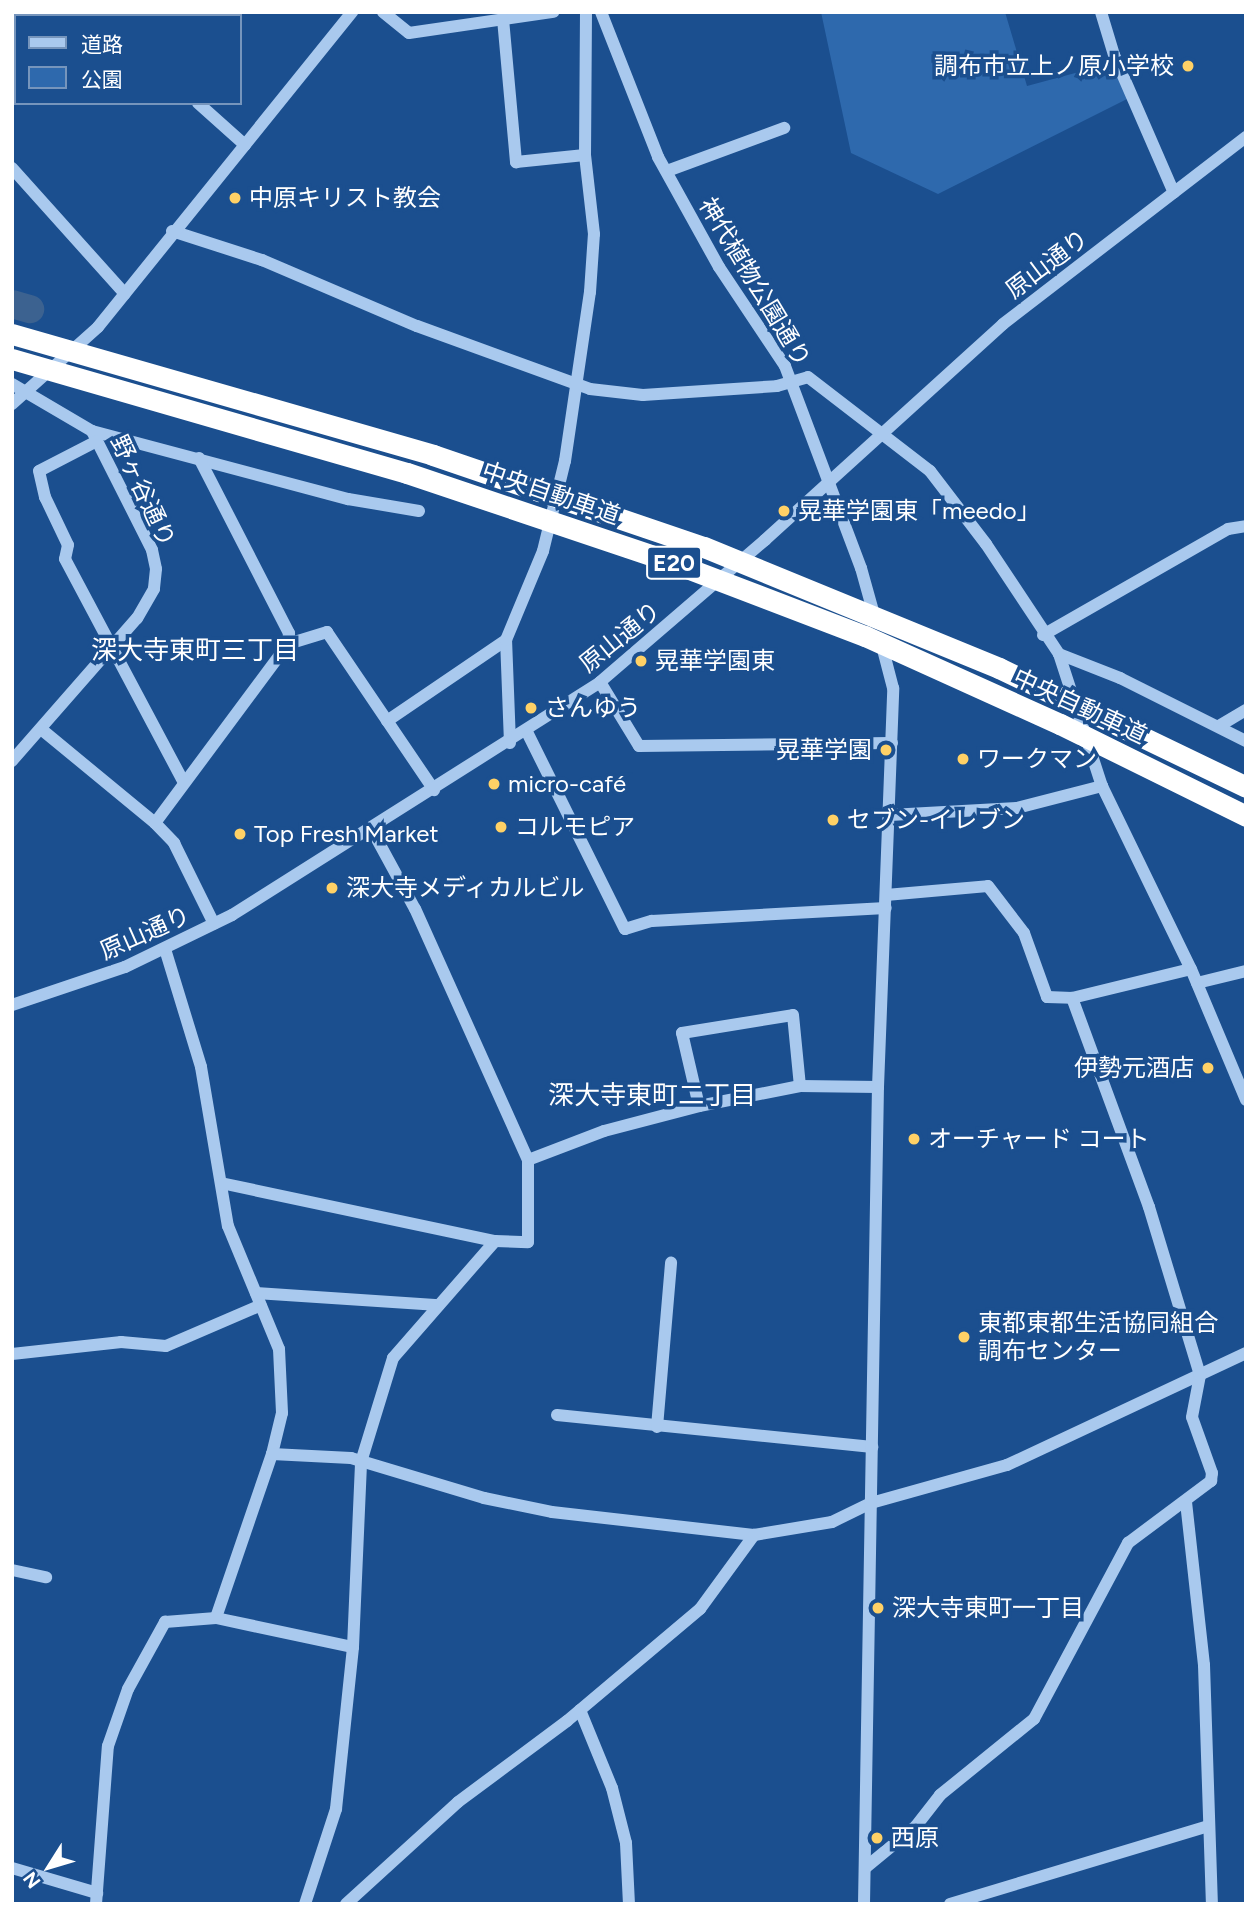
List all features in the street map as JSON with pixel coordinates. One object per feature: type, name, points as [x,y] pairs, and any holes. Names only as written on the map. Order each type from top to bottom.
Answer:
[{"type":"highway","name":"中央自動車道","points":[[12,334],[433,455],[704,547],[999,668],[1246,787]]},
{"type":"highway","name":"中央自動車道","points":[[12,359],[76,375],[420,477],[671,562],[865,636],[1060,724],[1246,816]]},
{"type":"street","points":[[12,404],[27,394],[98,327],[352,12]]},
{"type":"street","points":[[383,12],[409,33],[554,12]]},
{"type":"street","points":[[510,743],[506,640],[544,546],[565,461],[579,385],[594,234],[585,155],[586,12]]},
{"type":"street","name":"神代植物公園通り","points":[[601,12],[645,128],[667,172],[741,302],[775,348],[791,382],[863,578],[889,670],[892,743],[878,1087],[864,1904]]},
{"type":"street","points":[[1101,12],[1119,67],[1174,193]]},
{"type":"street","points":[[503,19],[516,162],[585,155]]},
{"type":"street","points":[[200,105],[245,145]]},
{"type":"street","points":[[667,172],[784,128]]},
{"type":"street","name":"原山通り","points":[[12,1005],[165,949],[214,924],[372,830],[527,732],[600,682],[694,603],[1011,318],[1246,137]]},
{"type":"street","points":[[12,168],[125,294]]},
{"type":"street","points":[[172,232],[262,260],[417,326],[579,385],[643,396],[791,382],[808,377],[878,435],[930,471],[946,489],[1042,635],[1059,654],[1100,780],[1191,969],[1246,1100]]},
{"type":"street","name":"野ヶ谷通り","points":[[12,384],[94,436],[152,550],[156,569],[154,589],[137,618],[12,761]]},
{"type":"street","points":[[183,781],[65,559],[68,545],[45,497],[39,471],[94,436],[200,458],[348,499],[419,510]]},
{"type":"street","points":[[155,823],[183,781],[288,644],[289,633],[200,458]]},
{"type":"street","points":[[1042,635],[1228,529],[1246,526]]},
{"type":"street","points":[[288,644],[327,632],[434,790]]},
{"type":"street","points":[[387,721],[506,640]]},
{"type":"street","points":[[1059,654],[1219,726],[1246,741]]},
{"type":"street","points":[[600,682],[639,746],[892,743]]},
{"type":"street","points":[[1219,726],[1246,710]]},
{"type":"street","points":[[41,729],[155,823],[174,843],[214,924]]},
{"type":"street","points":[[527,732],[625,929],[652,921],[886,902],[988,886],[1024,933],[1047,997],[1072,998],[1191,969]]},
{"type":"street","points":[[890,815],[1017,808],[1100,780]]},
{"type":"street","points":[[221,1183],[495,1241],[528,1242],[528,1160],[415,909],[372,830]]},
{"type":"street","points":[[165,949],[201,1067],[228,1226],[279,1349],[282,1413],[272,1454],[216,1618]]},
{"type":"street","points":[[1197,983],[1246,971]]},
{"type":"street","points":[[865,1868],[916,1826],[940,1795],[1034,1719],[1128,1543],[1211,1481],[1212,1473],[1192,1417],[1200,1376],[1149,1207],[1072,998]]},
{"type":"street","points":[[699,1106],[682,1033],[793,1015],[800,1086]]},
{"type":"street","points":[[528,1160],[604,1130],[699,1106],[800,1086],[878,1087]]},
{"type":"street","points":[[305,1904],[333,1827],[353,1647],[361,1462],[393,1358],[495,1241]]},
{"type":"street","points":[[657,1427],[671,1263]]},
{"type":"street","points":[[12,1354],[121,1342],[166,1346],[258,1299],[439,1305]]},
{"type":"street","points":[[272,1454],[361,1462],[496,1502],[754,1535],[832,1522],[871,1503],[1007,1465],[1246,1353]]},
{"type":"street","points":[[557,1415],[872,1447]]},
{"type":"street","points":[[1186,1502],[1204,1665],[1212,1904]]},
{"type":"street","points":[[353,1901],[458,1802],[580,1710],[700,1609],[754,1535]]},
{"type":"street","points":[[12,1570],[46,1577]]},
{"type":"street","points":[[12,1868],[97,1898],[108,1746],[128,1689],[165,1622],[216,1618],[353,1647]]},
{"type":"street","points":[[580,1710],[612,1788],[626,1843],[629,1904]]},
{"type":"street","points":[[950,1904],[1209,1826]]},
{"type":"green space","points":[[821,12],[1005,12],[1027,86],[1116,62],[1131,97],[938,194],[851,153]]},
{"type":"waterway","points":[[12,304],[30,309]]},
{"type":"place","name":"調布市立上ノ原小学校","points":[[1188,66]]},
{"type":"place","name":"中原キリスト教会","points":[[235,198]]},
{"type":"place","name":"晃華学園東「meedo」","points":[[784,511]]},
{"type":"place","name":"晃華学園東","points":[[641,661]]},
{"type":"place","name":"さんゆう","points":[[531,708]]},
{"type":"place","name":"晃華学園","points":[[886,750]]},
{"type":"place","name":"ワークマン","points":[[963,759]]},
{"type":"place","name":"micro-café","points":[[494,784]]},
{"type":"place","name":"セブン-イレブン","points":[[833,820]]},
{"type":"place","name":"コルモピア","points":[[501,827]]},
{"type":"place","name":"Top Fresh Market","points":[[240,834]]},
{"type":"place","name":"深大寺メディカルビル","points":[[332,888]]},
{"type":"place","name":"伊勢元酒店","points":[[1208,1068]]},
{"type":"place","name":"オーチャード コート","points":[[914,1139]]},
{"type":"place","name":"東都東都生活協同組合 調布センター","points":[[964,1337]]},
{"type":"place","name":"深大寺東町一丁目","points":[[878,1608]]},
{"type":"place","name":"西原","points":[[877,1838]]},
{"type":"district","name":"深大寺東町三丁目","points":[[195,651]]},
{"type":"district","name":"深大寺東町二丁目","points":[[652,1096]]}]
